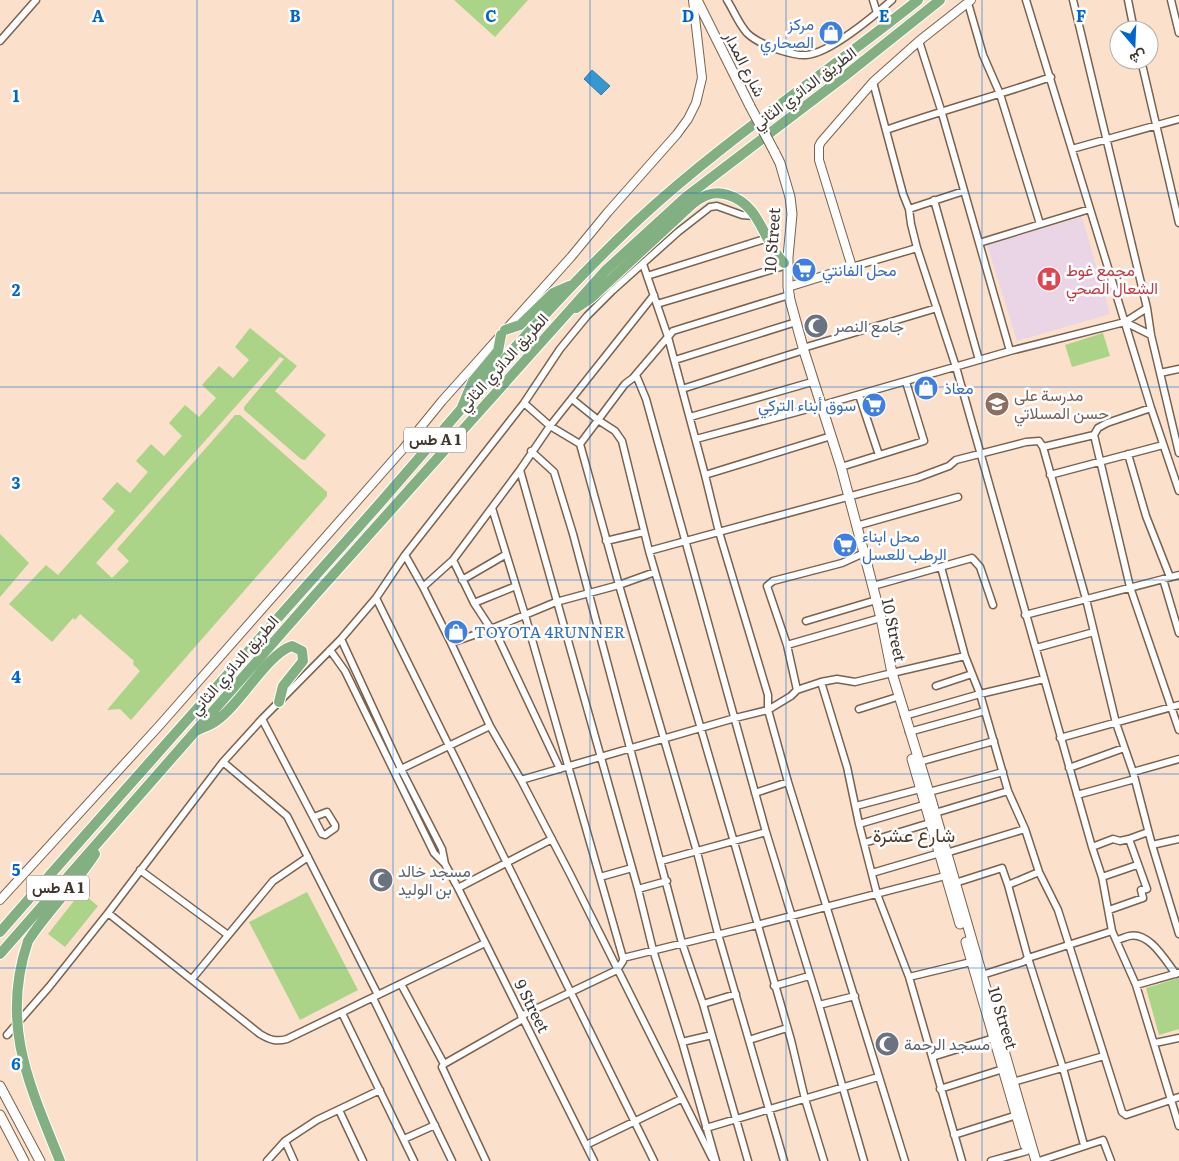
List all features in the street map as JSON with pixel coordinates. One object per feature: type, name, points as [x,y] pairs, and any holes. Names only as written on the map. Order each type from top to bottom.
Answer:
[{"type":"highway","name":"الطريق الدائري الثاني","points":[[0,932],[544,316],[639,219],[686,178],[918,0]]},
{"type":"highway","name":"الطريق الدائري الثاني","points":[[0,954],[195,731],[604,271],[686,198],[940,0]]},
{"type":"highway","points":[[563,317],[592,298],[689,206],[708,194],[719,193],[730,196],[741,200],[749,207],[784,265]]},
{"type":"highway","points":[[460,411],[473,381],[498,352],[503,332],[526,320],[553,293],[575,284]]},
{"type":"highway","points":[[195,731],[216,722],[280,654],[292,646],[302,651],[303,660],[283,686],[279,702]]},
{"type":"highway","points":[[8,982],[14,966],[28,941],[91,860],[116,821]]},
{"type":"highway","points":[[5,1017],[7,1035],[14,1058],[60,1161]]},
{"type":"main road","name":"شارع المدار","points":[[701,3],[750,106],[780,163],[790,197]]},
{"type":"main road","name":"10 Street","points":[[790,197],[784,265],[793,324],[820,406],[862,554],[873,586],[894,698],[934,819],[943,853],[955,882],[994,1038],[1030,1161]]},
{"type":"main road","name":"10 Street","points":[[790,197],[792,214],[787,291],[812,382],[841,467],[846,497],[856,526],[890,673],[919,762],[925,791]]},
{"type":"main road","name":"10 Street","points":[[943,853],[945,876],[971,962],[979,976],[1038,1161]]},
{"type":"main road","points":[[0,1086],[40,1161]]},
{"type":"main road","points":[[0,1115],[24,1161]]},
{"type":"street","points":[[0,41],[30,3],[36,0]]},
{"type":"street","points":[[0,900],[73,821],[403,449],[442,401],[661,154],[688,119],[700,91],[702,78],[693,0]]},
{"type":"street","points":[[727,0],[741,26],[755,40],[781,51],[805,56],[819,52],[837,42],[858,28],[892,0]]},
{"type":"street","points":[[873,0],[877,13]]},
{"type":"street","points":[[1026,0],[1151,408],[1179,491]]},
{"type":"street","points":[[1073,0],[1147,308],[1151,335],[1179,452]]},
{"type":"street","points":[[1128,0],[1132,20]]},
{"type":"street","points":[[1171,0],[1179,33]]},
{"type":"street","points":[[852,268],[846,242],[822,172],[819,160],[820,146],[830,130],[872,82],[969,1],[982,55],[1000,94],[1040,224]]},
{"type":"street","points":[[919,41],[941,110],[1010,351]]},
{"type":"street","points":[[1143,70],[1179,220]]},
{"type":"street","points":[[886,130],[941,110],[1000,94],[1051,77]]},
{"type":"street","points":[[872,82],[903,194],[909,209],[917,248],[956,367],[1060,738],[1102,877],[1112,931],[1118,940],[1136,985],[1179,1126]]},
{"type":"street","points":[[1072,148],[1179,119]]},
{"type":"street","points":[[909,209],[964,191]]},
{"type":"street","points":[[934,200],[979,360]]},
{"type":"street","points":[[7,1035],[49,987],[108,913],[223,762],[262,719],[341,639],[376,598],[405,555],[524,402],[560,349],[587,316],[678,232],[713,206],[742,215],[756,216]]},
{"type":"street","points":[[979,243],[1090,208]]},
{"type":"street","points":[[647,276],[768,238]]},
{"type":"street","points":[[580,444],[625,384],[636,375],[673,331],[852,268],[917,248]]},
{"type":"street","points":[[643,264],[675,360],[719,532],[768,695],[768,710],[788,782],[905,1161]]},
{"type":"street","points":[[656,304],[784,265]]},
{"type":"street","points":[[423,587],[453,560],[520,470],[531,451],[654,295]]},
{"type":"street","points":[[682,390],[802,349],[937,308]]},
{"type":"street","points":[[696,439],[906,382],[1010,351],[1125,322],[1147,308]]},
{"type":"street","points":[[1125,322],[1151,335]]},
{"type":"street","points":[[675,360],[793,324]]},
{"type":"street","points":[[1160,373],[1179,369]]},
{"type":"street","points":[[636,375],[646,399],[766,832],[864,1161]]},
{"type":"street","points":[[690,417],[812,382]]},
{"type":"street","points":[[841,467],[925,440],[906,382]]},
{"type":"street","points":[[859,395],[879,455]]},
{"type":"street","points":[[572,399],[615,431],[620,438],[630,471],[649,552],[734,842],[824,1161]]},
{"type":"street","points":[[524,402],[550,426],[580,444],[618,585],[697,852],[718,934],[784,1161]]},
{"type":"street","points":[[1151,408],[1107,423],[1098,428],[1094,435],[1130,586],[1179,730]]},
{"type":"street","points":[[1043,447],[1094,435]]},
{"type":"street","points":[[705,475],[828,437]]},
{"type":"street","points":[[649,552],[917,478],[949,466],[956,460],[980,453],[1039,441],[1043,447],[1086,599],[1116,723],[1134,776],[1152,845],[1177,919],[1179,934]]},
{"type":"street","points":[[1050,475],[1163,445]]},
{"type":"street","points":[[531,451],[551,468],[555,476],[682,943],[703,1004],[748,1161]]},
{"type":"street","points":[[1128,454],[1167,578],[1179,633]]},
{"type":"street","points":[[520,470],[638,889],[652,950],[682,1042],[715,1161]]},
{"type":"street","points":[[856,526],[958,497]]},
{"type":"street","points":[[444,1064],[522,1017],[571,991],[617,970],[623,961],[569,766],[492,508]]},
{"type":"street","points":[[606,541],[644,532]]},
{"type":"street","points":[[797,690],[786,645],[767,586],[773,581],[842,563],[862,554]]},
{"type":"street","points":[[405,555],[451,642],[490,726],[552,839],[681,1099],[715,1161]]},
{"type":"street","points":[[462,580],[505,555]]},
{"type":"street","points":[[873,586],[972,558],[980,567],[993,605]]},
{"type":"street","points":[[453,560],[474,603],[495,632],[560,770]]},
{"type":"street","points":[[941,567],[965,656],[980,694],[1008,791],[1039,872],[1058,910],[1120,1108],[1124,1114],[1129,1114],[1179,1098]]},
{"type":"street","points":[[451,642],[491,629],[556,602],[618,585],[655,572]]},
{"type":"street","points":[[1025,615],[1130,586],[1179,575]]},
{"type":"street","points":[[474,603],[516,586]]},
{"type":"street","points":[[376,598],[654,1161]]},
{"type":"street","points":[[806,621],[873,601]]},
{"type":"street","points":[[786,645],[877,620]]},
{"type":"street","points":[[1036,648],[1094,632]]},
{"type":"street","name":"9 Street","points":[[341,639],[442,849],[445,864]]},
{"type":"street","name":"9 Street","points":[[330,650],[345,671],[434,853],[445,864],[458,888],[594,1161]]},
{"type":"street","points":[[521,780],[768,710],[791,696],[797,690],[821,682],[837,679],[854,682],[965,656]]},
{"type":"street","points":[[936,686],[972,674]]},
{"type":"street","points":[[904,716],[980,694],[1044,679]]},
{"type":"street","points":[[821,682],[847,767],[877,894],[909,977],[962,1161]]},
{"type":"street","points":[[860,708],[894,698]]},
{"type":"street","points":[[1060,738],[1179,705]]},
{"type":"street","points":[[909,732],[985,711]]},
{"type":"street","points":[[262,719],[314,817]]},
{"type":"street","points":[[394,773],[490,726]]},
{"type":"street","points":[[919,762],[994,741]]},
{"type":"street","points":[[1069,768],[1124,748]]},
{"type":"street","points":[[1077,795],[1179,759]]},
{"type":"street","points":[[223,762],[287,816],[376,996],[452,1161]]},
{"type":"street","points":[[856,806],[1003,772]]},
{"type":"street","points":[[755,793],[788,782]]},
{"type":"street","points":[[864,843],[1008,791]]},
{"type":"street","points":[[859,824],[929,804]]},
{"type":"street","points":[[872,873],[1024,829]]},
{"type":"street","points":[[661,861],[766,832]]},
{"type":"street","points":[[1092,848],[1113,839],[1120,841],[1148,832]]},
{"type":"street","points":[[1152,845],[1179,838]]},
{"type":"street","points":[[458,888],[552,839]]},
{"type":"street","points":[[1109,910],[1143,898],[1141,890],[1147,889],[1129,839]]},
{"type":"street","points":[[192,979],[273,881],[308,857]]},
{"type":"street","points":[[1102,877],[1137,865]]},
{"type":"street","points":[[600,877],[632,868]]},
{"type":"street","points":[[955,882],[1002,868],[1063,1068],[1084,1145]]},
{"type":"street","points":[[140,870],[228,934]]},
{"type":"street","points":[[1008,885],[1039,872]]},
{"type":"street","points":[[623,958],[945,876]]},
{"type":"street","points":[[638,889],[666,881]]},
{"type":"street","points":[[108,913],[260,1034],[274,1041],[287,1039],[485,943]]},
{"type":"street","points":[[979,976],[1112,931]]},
{"type":"street","points":[[1118,940],[1130,936],[1138,936],[1148,941],[1177,973],[1136,985]]},
{"type":"street","points":[[909,977],[971,962]]},
{"type":"street","points":[[774,986],[809,976]]},
{"type":"street","points":[[400,984],[444,1064],[442,1068],[486,1161]]},
{"type":"street","points":[[703,1004],[736,994]]},
{"type":"street","points":[[819,1005],[855,996]]},
{"type":"street","points":[[342,1013],[414,1161]]},
{"type":"street","points":[[749,1040],[787,1028]]},
{"type":"street","points":[[682,1042],[712,1035]]},
{"type":"street","points":[[932,1057],[994,1038]]},
{"type":"street","points":[[1155,1043],[1179,1038]]},
{"type":"street","points":[[1013,1082],[1104,1056]]},
{"type":"street","points":[[940,1088],[1003,1069]]},
{"type":"street","points":[[706,1128],[878,1078]]},
{"type":"street","points":[[267,1161],[285,1140],[317,1120],[380,1090]]},
{"type":"street","points":[[586,1145],[681,1099]]},
{"type":"street","points":[[339,1110],[363,1161]]},
{"type":"street","points":[[954,1135],[1017,1116]]},
{"type":"street","points":[[404,1139],[435,1125]]},
{"type":"street","points":[[285,1140],[294,1161]]},
{"type":"street","points":[[1038,1161],[1103,1140],[1112,1161]]},
{"type":"street","points":[[991,1161],[1027,1151]]},
{"type":"shaded area","name":"مجمع غوط الشعال الصحي","points":[[1082,217],[1110,314],[1017,341],[987,245]]},
{"type":"green space","points":[[454,0],[528,0],[495,37]]},
{"type":"green space","points":[[250,328],[297,366],[275,391],[326,435],[305,460],[301,459],[244,410],[244,407],[284,359],[280,357],[96,563],[112,578],[129,561],[117,549],[235,415],[240,415],[327,492],[327,496],[131,720],[120,709],[107,710],[140,671],[133,664],[134,661],[80,614],[75,620],[73,618],[52,642],[9,604],[46,565],[58,575],[115,511],[102,499],[117,482],[130,493],[148,472],[136,461],[151,444],[164,456],[182,436],[169,423],[185,405],[199,417],[216,398],[202,385],[219,366],[233,378],[249,360],[235,347]]},
{"type":"green space","points":[[1103,333],[1110,356],[1072,367],[1065,345]]},
{"type":"green space","points":[[0,534],[29,563],[0,597]]},
{"type":"green space","points":[[81,892],[98,906],[65,947],[48,934]]},
{"type":"green space","points":[[307,892],[358,990],[300,1020],[249,922]]},
{"type":"green space","points":[[1179,978],[1179,1029],[1159,1035],[1146,988]]},
{"type":"water","points":[[592,70],[610,86],[601,95],[584,79]]},
{"type":"place","name":"مركز الصحاري","points":[[831,33]]},
{"type":"place","name":"محل الفانتي","points":[[804,270]]},
{"type":"place","name":"مجمع غوط الشعال الصحي","points":[[1049,279]]},
{"type":"place","name":"جامع النصر","points":[[816,326]]},
{"type":"place","name":"معاذ","points":[[926,388]]},
{"type":"place","name":"مدرسة على حسن المسلاتي","points":[[997,404]]},
{"type":"place","name":"سوق أبناء التركي","points":[[874,405]]},
{"type":"place","name":"محل ابناء الرطب للعسل","points":[[845,545]]},
{"type":"place","name":"TOYOTA 4RUNNER","points":[[456,632]]},
{"type":"place","name":"مسجد خالد بن الوليد","points":[[381,880]]},
{"type":"place","name":"مسجد الرحمة","points":[[887,1044]]},
{"type":"district","name":"شارع عشرة","points":[[914,835]]}]
